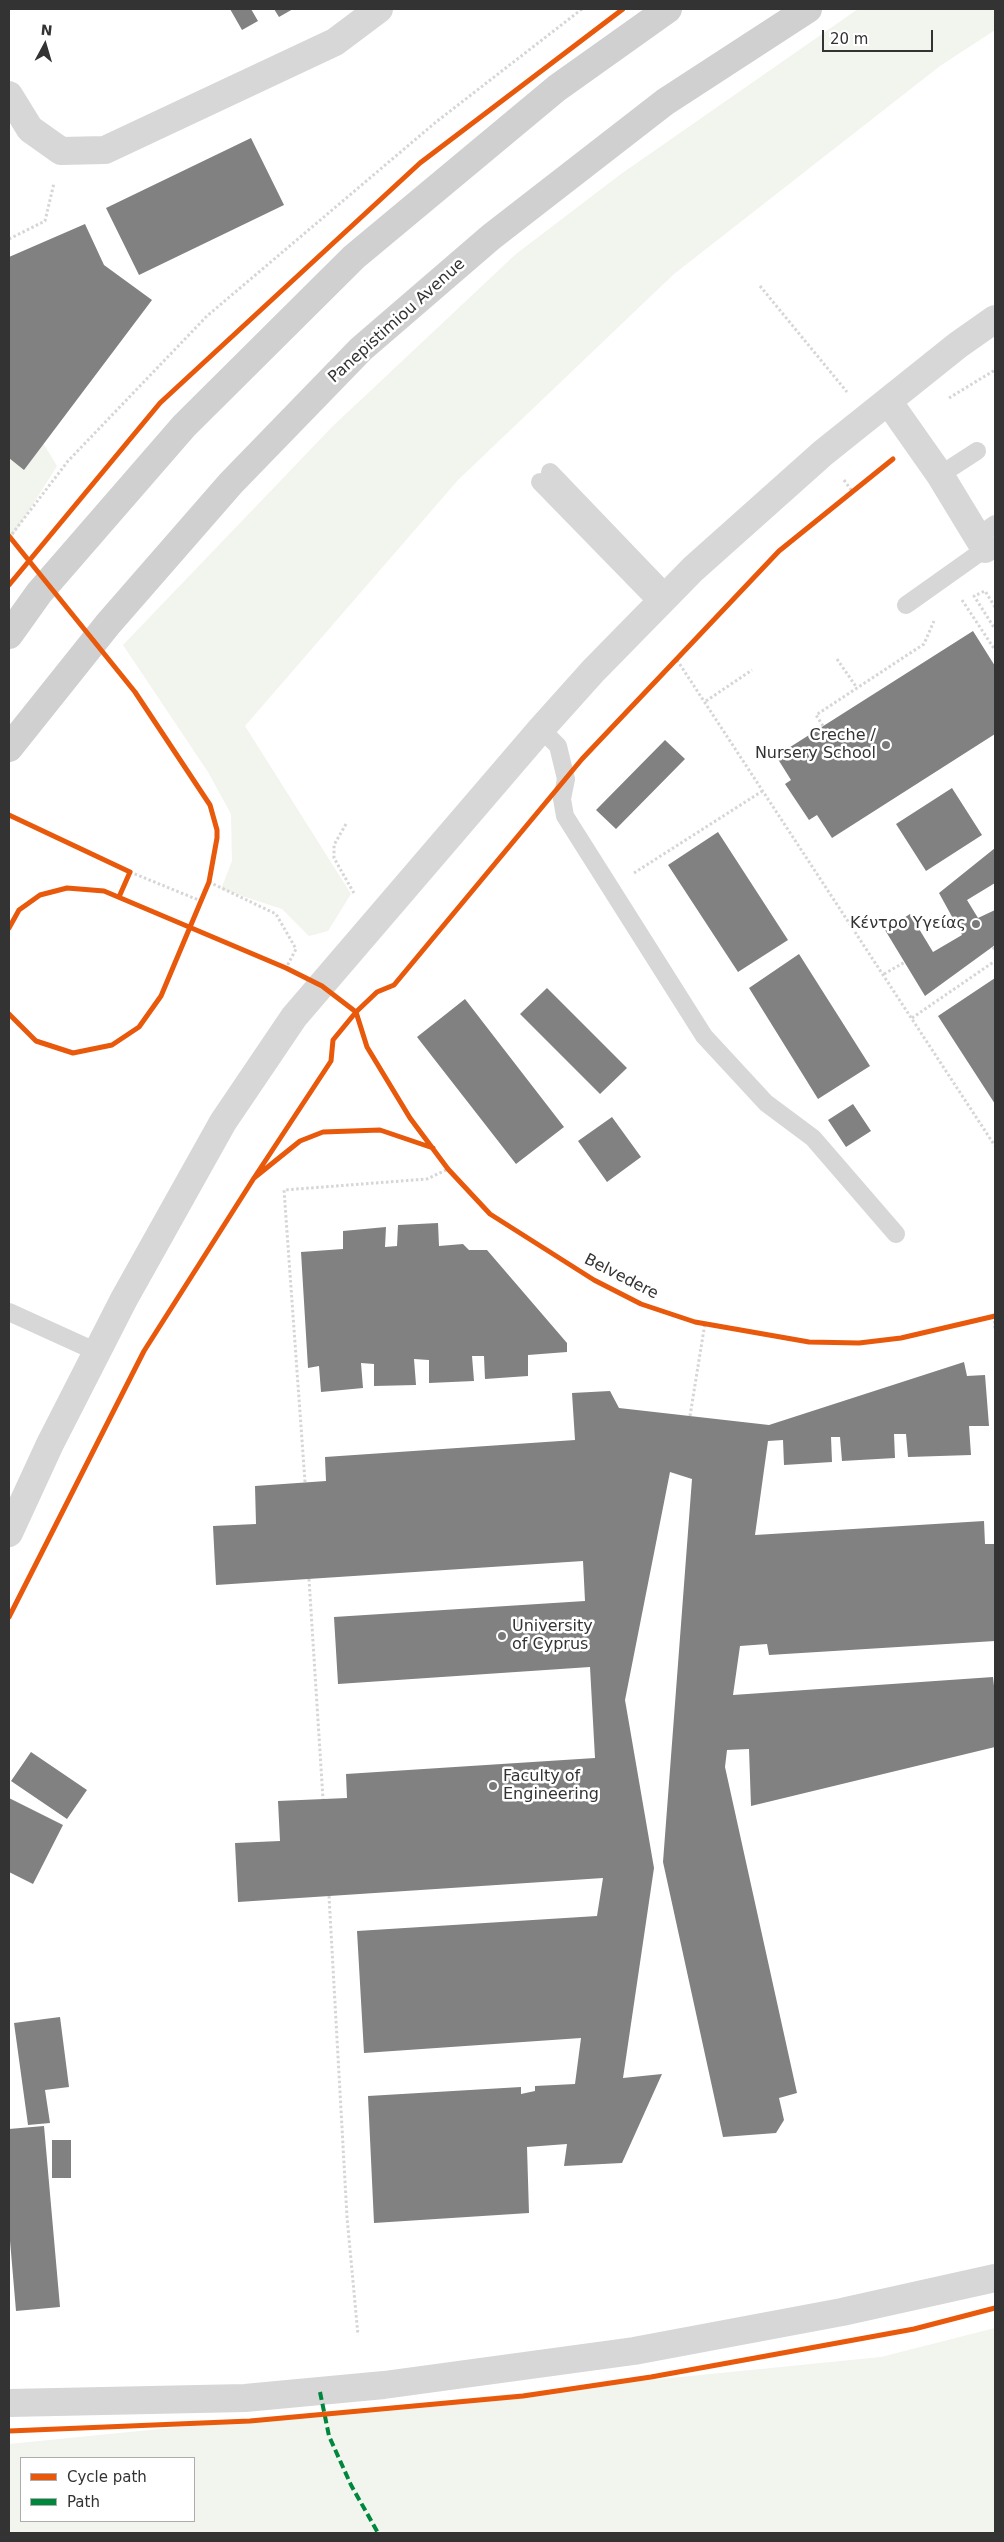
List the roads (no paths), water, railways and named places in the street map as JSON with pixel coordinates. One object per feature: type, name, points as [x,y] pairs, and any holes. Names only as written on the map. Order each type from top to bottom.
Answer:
[{"type":"main road","points":[[9,635],[39,593],[184,426],[354,257],[557,88],[668,9]]},
{"type":"main road","name":"Panepistimiou Avenue","points":[[9,748],[108,624],[231,483],[361,349],[490,238],[665,102],[808,9]]},
{"type":"street","points":[[9,95],[30,129],[61,151],[105,150],[335,42],[379,9]]},
{"type":"street","points":[[9,1533],[50,1444],[124,1299],[223,1122],[294,1017],[541,729],[593,671],[693,569],[823,453],[995,319]]},
{"type":"street","points":[[888,401],[986,537]]},
{"type":"street","points":[[9,2403],[232,2399],[384,2385],[634,2351],[842,2312],[995,2278]]},
{"type":"lane","points":[[940,475],[977,451]]},
{"type":"lane","points":[[545,477],[663,599]]},
{"type":"lane","points":[[906,605],[986,537]]},
{"type":"lane","points":[[541,729],[558,746],[566,779],[562,799],[565,816],[704,1036],[766,1103],[813,1138],[896,1234]]},
{"type":"lane","points":[[9,1312],[97,1352]]},
{"type":"place","name":"Creche / Nursery School","points":[[886,745]]},
{"type":"place","name":"Κέντρο Υγείας","points":[[976,924]]},
{"type":"place","name":"University of Cyprus","points":[[502,1636]]},
{"type":"place","name":"Faculty of Engineering","points":[[493,1786]]}]
